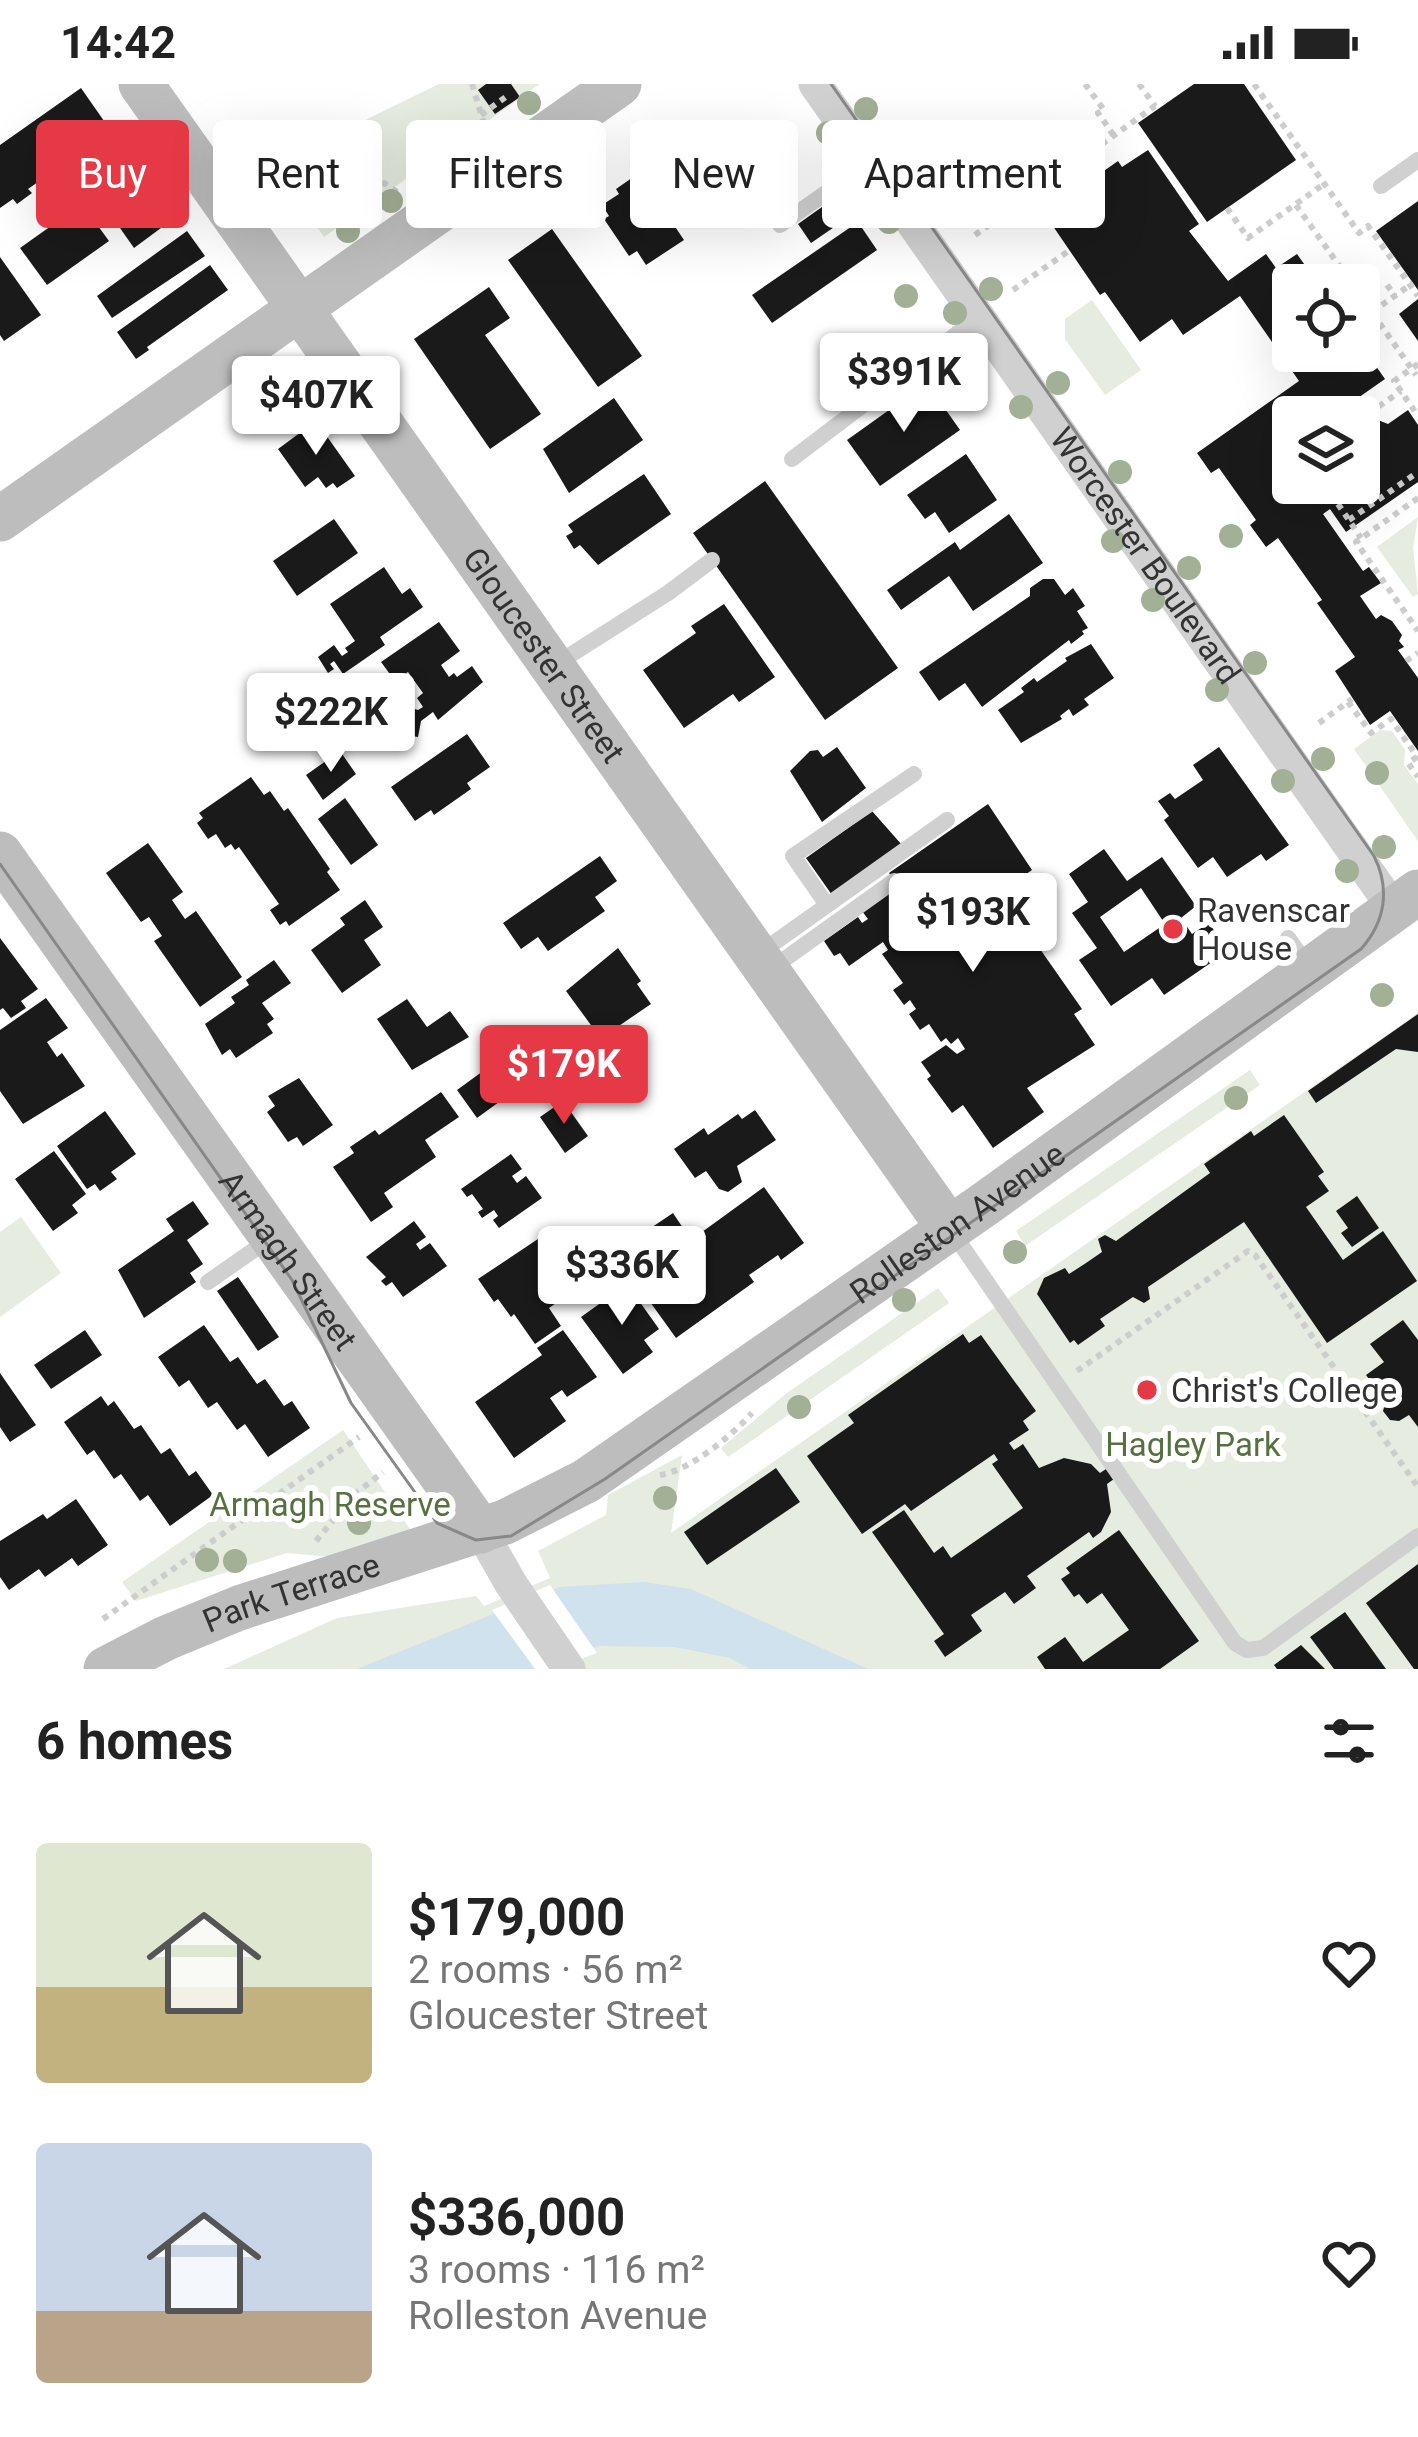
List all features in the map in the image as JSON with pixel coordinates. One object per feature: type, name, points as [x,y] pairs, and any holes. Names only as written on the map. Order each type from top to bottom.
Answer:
[{"type":"street","name":"Gloucester Street","points":[[141,84],[950,1228]]},
{"type":"street","points":[[0,519],[619,84]]},
{"type":"street","name":"Worcester Boulevard","points":[[815,84],[840,120]]},
{"type":"street","name":"Worcester Boulevard","points":[[916,228],[1406,900]]},
{"type":"street","name":"Armagh Street","points":[[0,854],[481,1531],[569,1669]]},
{"type":"street","name":"Rolleston Avenue","points":[[481,1531],[586,1481],[950,1228],[1300,955],[1406,900]]},
{"type":"street","name":"Park Terrace","points":[[106,1669],[239,1608],[481,1531]]},
{"type":"lane","points":[[1381,187],[1418,160]]},
{"type":"lane","points":[[792,459],[979,317]]},
{"type":"lane","points":[[552,666],[712,560]]},
{"type":"lane","points":[[827,905],[793,856],[914,774]]},
{"type":"lane","points":[[762,963],[827,905],[947,820]]},
{"type":"lane","points":[[762,963],[894,881]]},
{"type":"lane","points":[[950,1228],[1234,1642],[1247,1650],[1263,1648],[1418,1536]]},
{"type":"lane","points":[[208,1282],[272,1237]]},
{"type":"path","points":[[472,84],[483,120]]},
{"type":"path","points":[[1085,84],[1114,136]]},
{"type":"path","points":[[1105,142],[1156,108],[1139,84]]},
{"type":"path","points":[[1254,84],[1359,233],[1368,226],[1418,296]]},
{"type":"path","points":[[481,115],[507,96]]},
{"type":"path","points":[[382,182],[397,192]]},
{"type":"path","points":[[1227,208],[1248,238],[1324,184]]},
{"type":"path","points":[[1296,205],[1338,264]]},
{"type":"path","points":[[975,236],[986,228]]},
{"type":"path","points":[[1013,290],[1070,250]]},
{"type":"path","points":[[1380,306],[1412,284]]},
{"type":"path","points":[[1387,285],[1395,296]]},
{"type":"path","points":[[1380,322],[1416,369],[1394,382],[1418,416]]},
{"type":"path","points":[[1380,406],[1401,391]]},
{"type":"path","points":[[1349,520],[1418,472]]},
{"type":"path","points":[[1418,499],[1356,542],[1414,617],[1418,631]]},
{"type":"path","points":[[1338,504],[1361,538]]},
{"type":"path","points":[[1406,662],[1418,653]]},
{"type":"path","points":[[1318,723],[1350,701],[1370,733],[1391,719],[1418,757],[1408,763],[1418,777]]},
{"type":"path","points":[[1059,1384],[1248,1251],[1418,1487]]},
{"type":"path","points":[[103,1619],[359,1437]]},
{"type":"path","points":[[310,1549],[355,1494],[383,1472]]},
{"type":"green space","points":[[439,84],[540,84],[489,120],[406,120],[406,179],[382,196],[382,120],[365,120]]},
{"type":"green space","points":[[1092,300],[1141,370],[1105,395],[1065,339],[1065,319]]},
{"type":"green space","points":[[1418,517],[1413,548],[1418,594],[1413,597],[1377,547]]},
{"type":"green space","points":[[1380,730],[1392,731],[1405,750],[1404,765],[1418,784],[1418,841],[1354,749]]},
{"type":"green space","name":"Hagley Park","points":[[1418,1013],[1418,1669],[224,1669],[337,1618],[476,1596],[484,1606],[550,1578],[538,1551],[606,1515],[608,1495],[682,1455],[671,1533]]},
{"type":"green space","points":[[1250,1070],[1260,1085],[1025,1246],[1016,1231]]},
{"type":"green space","points":[[21,1217],[61,1273],[0,1317],[0,1232]]},
{"type":"green space","points":[[938,1288],[949,1303],[728,1457],[721,1448],[787,1393]]},
{"type":"green space","name":"Armagh Reserve","points":[[343,1430],[414,1535],[341,1558],[287,1553],[136,1601],[122,1582]]},
{"type":"water","points":[[644,1582],[691,1589],[868,1669],[750,1669],[730,1658],[675,1647],[598,1646],[537,1669],[357,1669],[560,1587]]},
{"type":"pier","points":[[550,1585],[597,1653],[554,1669],[535,1669],[492,1610]]},
{"type":"building","points":[[486,84],[511,84],[520,97],[495,114],[478,90]]},
{"type":"building","points":[[1194,84],[1244,84],[1296,160],[1207,222],[1138,123]]},
{"type":"building","points":[[81,88],[103,120],[36,120],[36,183],[17,204],[13,199],[0,208],[0,145]]},
{"type":"building","points":[[1148,150],[1199,224],[1189,231],[1228,281],[1266,254],[1273,264],[1272,342],[1240,296],[1183,335],[1172,319],[1140,342],[1105,292],[1100,295],[1054,228],[1105,228],[1105,170],[1118,161],[1122,167]]},
{"type":"building","points":[[630,179],[630,228],[676,228],[684,240],[646,265],[637,251],[629,256],[606,222],[606,202],[619,194],[616,189]]},
{"type":"building","points":[[1418,201],[1418,290],[1376,231]]},
{"type":"building","points":[[822,207],[822,228],[833,228],[811,243],[798,224]]},
{"type":"building","points":[[48,228],[100,228],[109,241],[47,285],[20,248]]},
{"type":"building","points":[[120,228],[161,228],[134,248]]},
{"type":"building","points":[[849,228],[862,228],[877,250],[772,323],[752,295]]},
{"type":"building","points":[[552,229],[642,356],[598,387],[508,260]]},
{"type":"building","points":[[187,231],[205,256],[112,318],[97,296]]},
{"type":"building","points":[[1297,254],[1304,264],[1282,264]]},
{"type":"building","points":[[0,257],[41,315],[4,341],[0,335]]},
{"type":"building","points":[[210,265],[228,290],[136,359],[117,332]]},
{"type":"building","points":[[489,287],[510,318],[485,335],[541,414],[490,449],[414,339]]},
{"type":"building","points":[[1418,299],[1418,341],[1399,314]]},
{"type":"building","points":[[1293,372],[1380,372],[1385,379],[1361,396],[1278,396],[1299,381]]},
{"type":"building","points":[[927,383],[960,430],[880,486],[847,440]]},
{"type":"building","points":[[614,398],[643,440],[569,493],[543,449]]},
{"type":"building","points":[[1272,400],[1272,504],[1380,504],[1380,421],[1388,424],[1408,410],[1418,425],[1418,482],[1346,532],[1330,509],[1323,514],[1363,571],[1369,567],[1381,583],[1360,596],[1376,619],[1381,615],[1392,621],[1402,635],[1399,641],[1404,647],[1398,650],[1418,678],[1418,751],[1390,711],[1370,725],[1335,671],[1355,657],[1317,603],[1322,600],[1278,538],[1266,547],[1250,525],[1256,520],[1219,468],[1211,473],[1197,453]]},
{"type":"building","points":[[316,421],[355,476],[337,488],[333,483],[326,488],[318,477],[305,487],[278,449]]},
{"type":"building","points":[[966,454],[997,500],[949,533],[935,512],[925,519],[907,495]]},
{"type":"building","points":[[644,474],[671,514],[598,565],[580,545],[574,549],[566,536],[573,532],[568,525]]},
{"type":"building","points":[[765,481],[898,668],[825,720],[693,533]]},
{"type":"building","points":[[1009,514],[1043,563],[973,611],[949,576],[901,610],[887,590],[955,542],[960,550]]},
{"type":"building","points":[[334,519],[358,553],[297,596],[273,561]]},
{"type":"building","points":[[384,567],[402,594],[410,588],[423,607],[380,637],[385,645],[343,674],[334,661],[328,673],[318,657],[334,645],[342,656],[355,641],[330,604]]},
{"type":"building","points":[[1043,579],[1054,579],[1065,595],[1073,588],[1085,606],[1077,611],[1088,628],[1084,634],[1071,644],[1069,640],[982,707],[965,683],[939,701],[919,672],[1030,596],[1030,588]]},
{"type":"building","points":[[724,604],[775,677],[739,702],[733,694],[684,728],[643,670],[696,633],[691,626]]},
{"type":"building","points":[[439,622],[460,651],[441,665],[449,677],[472,666],[483,682],[438,720],[433,712],[421,721],[418,737],[388,732],[391,713],[401,705],[423,707],[417,698],[423,693],[408,672],[395,681],[381,662]]},
{"type":"building","points":[[1091,644],[1114,678],[1084,699],[1089,705],[1073,716],[1069,709],[1062,719],[1021,743],[998,710],[1024,692],[1021,688],[1034,678],[1037,682]]},
{"type":"building","points":[[366,673],[379,693],[346,716],[354,728],[329,746],[307,714]]},
{"type":"building","points":[[467,734],[490,767],[467,783],[471,789],[434,815],[431,810],[415,821],[391,787]]},
{"type":"building","points":[[837,747],[866,788],[822,822],[790,771],[810,751],[818,750],[823,757]]},
{"type":"building","points":[[1219,747],[1289,845],[1266,861],[1261,854],[1227,877],[1213,857],[1198,868],[1164,820],[1169,816],[1158,801],[1170,793],[1175,799],[1203,780],[1193,765]]},
{"type":"building","points":[[340,751],[356,774],[323,800],[306,775]]},
{"type":"building","points":[[251,777],[264,795],[270,791],[284,811],[288,808],[340,890],[289,926],[286,921],[280,925],[270,910],[279,904],[239,847],[225,848],[216,834],[208,839],[197,823],[203,818],[199,813]]},
{"type":"building","points":[[345,798],[378,845],[351,865],[318,819]]},
{"type":"building","points":[[988,804],[1032,870],[1000,892],[1082,1009],[1074,1014],[1095,1045],[1027,1088],[1044,1112],[993,1148],[963,1105],[952,1113],[927,1079],[931,1076],[921,1062],[946,1045],[957,1054],[965,1049],[958,1038],[951,1044],[946,1038],[941,1042],[929,1024],[920,1030],[909,1014],[916,1009],[910,1000],[904,1005],[893,990],[903,983],[882,954],[888,950],[883,942],[849,966],[824,941],[858,917],[862,923],[868,919],[862,911],[899,886],[889,873]]},
{"type":"building","points":[[872,811],[902,845],[832,895],[806,858]]},
{"type":"building","points":[[148,843],[183,892],[172,900],[185,919],[196,911],[242,977],[200,1007],[154,941],[162,936],[149,917],[141,922],[106,873]]},
{"type":"building","name":"Ravenscar House","points":[[1104,849],[1127,881],[1162,857],[1196,906],[1181,918],[1192,934],[1209,923],[1228,951],[1164,995],[1152,978],[1111,1006],[1079,960],[1097,948],[1072,913],[1088,902],[1069,874]],"holes":[[[1141,888],[1165,924],[1124,952],[1100,917]]]},
{"type":"building","points":[[600,856],[617,881],[595,897],[605,911],[548,951],[538,937],[521,949],[503,923]]},
{"type":"building","points":[[365,900],[383,927],[364,940],[381,965],[342,993],[311,950],[345,925],[340,918]]},
{"type":"building","points":[[0,938],[38,989],[21,1001],[26,1008],[11,1018],[0,1010]]},
{"type":"building","points":[[618,948],[651,1004],[610,1032],[605,1025],[596,1032],[566,991]]},
{"type":"building","points":[[274,960],[291,983],[262,1003],[274,1019],[267,1024],[273,1033],[236,1058],[230,1049],[222,1055],[205,1024],[235,1003],[231,997],[249,985],[246,980]]},
{"type":"building","points":[[46,998],[68,1028],[47,1042],[57,1057],[62,1053],[85,1086],[23,1124],[0,1091],[0,1030]]},
{"type":"building","points":[[407,999],[427,1027],[450,1011],[469,1037],[412,1070],[377,1019]]},
{"type":"building","points":[[1418,1014],[1418,1052],[1396,1049],[1316,1103],[1308,1091]]},
{"type":"building","points":[[596,1035],[616,1063],[586,1083],[567,1056]]},
{"type":"building","points":[[490,1066],[510,1094],[477,1118],[457,1090]]},
{"type":"building","points":[[299,1078],[333,1125],[303,1146],[297,1137],[288,1142],[267,1112],[275,1106],[268,1096]]},
{"type":"building","points":[[441,1092],[459,1117],[425,1140],[436,1157],[384,1193],[393,1207],[371,1222],[333,1167],[354,1153],[350,1147],[375,1130],[379,1135]]},
{"type":"building","points":[[563,1101],[588,1136],[565,1153],[540,1117]]},
{"type":"building","points":[[755,1110],[776,1140],[737,1166],[742,1182],[728,1192],[719,1189],[706,1171],[695,1178],[674,1149],[704,1128],[708,1135],[738,1114],[742,1119]]},
{"type":"building","points":[[105,1111],[136,1154],[111,1172],[117,1179],[100,1191],[95,1184],[87,1189],[57,1146]]},
{"type":"building","points":[[1284,1115],[1324,1172],[1318,1176],[1329,1191],[1306,1207],[1343,1260],[1383,1231],[1417,1281],[1327,1343],[1244,1222],[1148,1287],[1150,1299],[1144,1303],[1133,1297],[1100,1319],[1105,1326],[1078,1345],[1074,1340],[1070,1343],[1037,1294],[1044,1278],[1065,1268],[1069,1274],[1086,1263],[1102,1252],[1098,1239],[1105,1235],[1116,1241],[1210,1173],[1204,1164]]},
{"type":"building","points":[[54,1151],[86,1194],[72,1205],[78,1213],[53,1231],[15,1179]]},
{"type":"building","points":[[511,1154],[522,1169],[512,1176],[517,1183],[526,1176],[542,1198],[499,1228],[493,1220],[498,1216],[494,1210],[482,1218],[478,1212],[483,1209],[472,1194],[467,1197],[461,1189]]},
{"type":"building","points":[[764,1187],[804,1243],[749,1275],[754,1282],[676,1338],[635,1281],[648,1272],[627,1244],[673,1213],[691,1240]]},
{"type":"building","points":[[1357,1196],[1379,1228],[1352,1247],[1341,1233],[1348,1228],[1336,1211]]},
{"type":"building","points":[[193,1201],[209,1224],[187,1240],[203,1264],[190,1273],[196,1282],[144,1318],[118,1270],[174,1231],[166,1219]]},
{"type":"building","points":[[414,1221],[426,1237],[416,1244],[420,1250],[430,1243],[447,1266],[403,1297],[392,1282],[386,1286],[381,1281],[386,1277],[366,1257]]},
{"type":"building","points":[[550,1231],[586,1282],[549,1308],[561,1326],[535,1344],[514,1314],[511,1317],[498,1299],[494,1302],[478,1279]]},
{"type":"building","points":[[238,1277],[279,1337],[258,1351],[217,1291]]},
{"type":"building","points":[[627,1284],[659,1329],[644,1340],[653,1352],[623,1374],[581,1317]]},
{"type":"building","points":[[1403,1320],[1418,1340],[1418,1427],[1409,1415],[1390,1420],[1383,1411],[1386,1401],[1382,1396],[1369,1402],[1363,1393],[1371,1382],[1366,1375],[1384,1362],[1370,1344]]},
{"type":"building","points":[[204,1325],[230,1362],[238,1357],[257,1384],[265,1379],[284,1406],[292,1401],[310,1428],[268,1457],[245,1424],[237,1430],[217,1402],[208,1408],[189,1380],[179,1387],[158,1357]]},
{"type":"building","points":[[85,1330],[102,1355],[51,1389],[34,1365]]},
{"type":"building","points":[[563,1330],[597,1377],[567,1397],[562,1390],[550,1398],[566,1421],[514,1458],[475,1402],[542,1355],[537,1348]]},
{"type":"building","points":[[963,1334],[969,1343],[981,1335],[1036,1411],[1023,1421],[1029,1430],[1009,1443],[1014,1450],[1023,1444],[1039,1468],[1064,1458],[1091,1464],[1100,1473],[1106,1469],[1114,1479],[1107,1484],[1111,1512],[1101,1532],[1093,1538],[1089,1532],[1027,1576],[1036,1588],[1014,1604],[1005,1592],[971,1615],[982,1631],[945,1657],[934,1641],[944,1634],[872,1532],[904,1510],[934,1553],[943,1546],[951,1558],[1023,1508],[992,1464],[998,1460],[994,1454],[911,1511],[905,1504],[862,1534],[807,1456],[854,1423],[848,1415]]},
{"type":"building","points":[[0,1373],[36,1425],[10,1442],[0,1427]]},
{"type":"building","points":[[101,1396],[108,1406],[114,1401],[134,1429],[141,1425],[161,1454],[170,1448],[189,1476],[196,1471],[213,1495],[170,1526],[148,1495],[140,1501],[121,1474],[114,1479],[94,1450],[87,1455],[64,1422]]},
{"type":"building","points":[[776,1468],[800,1502],[707,1565],[684,1532]]},
{"type":"building","points":[[76,1499],[108,1545],[78,1566],[72,1558],[45,1577],[39,1569],[9,1590],[0,1577],[0,1541]]},
{"type":"building","points":[[1119,1530],[1199,1641],[1160,1669],[1045,1669],[1037,1657],[1065,1637],[1083,1662],[1129,1630],[1102,1593],[1087,1604],[1079,1594],[1074,1597],[1061,1579],[1070,1573],[1066,1568]]},
{"type":"building","points":[[1418,1564],[1418,1669],[1414,1669],[1366,1603]]},
{"type":"building","points":[[1345,1612],[1386,1669],[1334,1669],[1310,1637]]},
{"type":"building","points":[[1301,1645],[1325,1669],[1277,1669],[1274,1665]]},
{"type":"tram line","points":[[0,864],[292,1280],[351,1403],[437,1523],[476,1540],[511,1536],[605,1479],[1361,949],[1376,927],[1383,904],[1374,856],[831,84]]},
{"type":"place","name":"Ravenscar House","points":[[1173,929]]},
{"type":"place","name":"Christ's College","points":[[1147,1390]]}]
